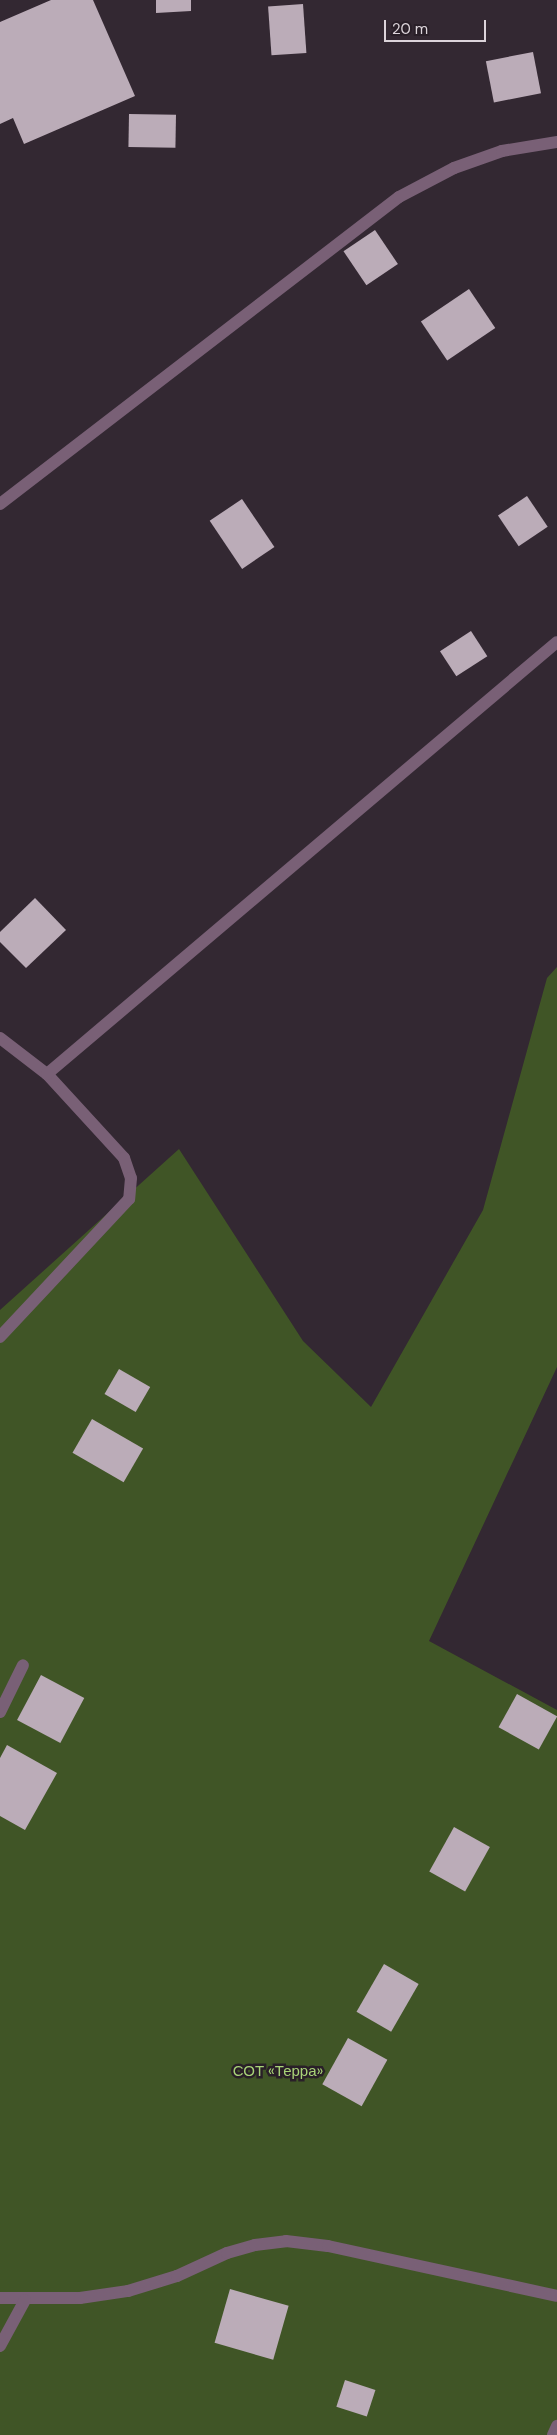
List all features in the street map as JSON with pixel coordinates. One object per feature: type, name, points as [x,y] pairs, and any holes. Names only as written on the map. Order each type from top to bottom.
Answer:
[{"type":"street","points":[[0,504],[122,408],[399,197],[470,162],[502,151],[557,142]]},
{"type":"street","points":[[47,1074],[557,642]]},
{"type":"street","points":[[0,1038],[47,1074],[124,1158],[131,1178],[129,1199],[0,1337]]},
{"type":"street","points":[[0,1712],[23,1665]]},
{"type":"street","points":[[0,2298],[25,2300],[80,2298],[128,2291],[176,2276],[227,2253],[254,2245],[286,2241],[328,2246],[557,2296]]},
{"type":"street","points":[[0,2346],[25,2300]]},
{"type":"street","points":[[553,2435],[557,2426]]},
{"type":"green space","name":"СОТ «Терра»","points":[[557,967],[557,1367],[429,1641],[557,1710],[557,2435],[0,2435],[0,1310],[179,1149],[303,1341],[371,1407],[483,1210],[547,978]]},
{"type":"building","points":[[51,0],[93,0],[135,96],[24,144],[13,118],[0,124],[0,22]]},
{"type":"building","points":[[156,0],[191,0],[191,11],[156,13]]},
{"type":"building","points":[[303,4],[306,53],[272,55],[268,6]]},
{"type":"building","points":[[533,52],[541,93],[494,102],[486,61]]},
{"type":"building","points":[[129,114],[176,115],[175,148],[128,147]]},
{"type":"building","points":[[375,230],[398,264],[366,285],[343,251]]},
{"type":"building","points":[[469,289],[495,328],[447,360],[421,321]]},
{"type":"building","points":[[527,496],[548,527],[519,546],[498,516]]},
{"type":"building","points":[[242,499],[274,547],[242,569],[210,521]]},
{"type":"building","points":[[471,631],[487,656],[456,676],[440,651]]},
{"type":"building","points":[[35,898],[66,930],[26,968],[0,942],[0,932]]},
{"type":"building","points":[[119,1369],[150,1387],[136,1412],[104,1394]]},
{"type":"building","points":[[92,1419],[143,1448],[124,1482],[72,1453]]},
{"type":"building","points":[[41,1675],[84,1698],[60,1743],[17,1720]]},
{"type":"building","points":[[517,1694],[557,1716],[539,1750],[499,1727]]},
{"type":"building","points":[[7,1745],[57,1773],[25,1830],[0,1816],[0,1758]]},
{"type":"building","points":[[454,1827],[490,1847],[465,1891],[429,1872]]},
{"type":"building","points":[[384,1964],[419,1984],[391,2032],[357,2012]]},
{"type":"building","points":[[348,2038],[387,2060],[362,2106],[322,2084]]},
{"type":"building","points":[[230,2289],[289,2306],[273,2360],[215,2343]]},
{"type":"building","points":[[345,2380],[375,2390],[367,2417],[336,2407]]}]
